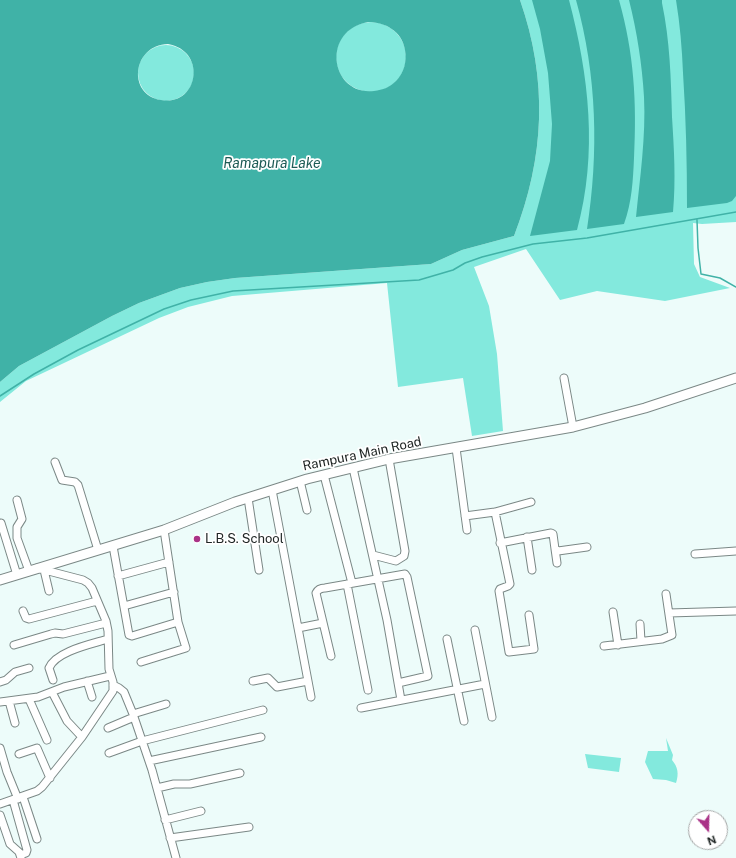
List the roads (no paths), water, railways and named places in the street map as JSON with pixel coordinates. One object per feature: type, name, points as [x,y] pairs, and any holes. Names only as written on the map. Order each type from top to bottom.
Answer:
[{"type":"main road","name":"Rampura Main Road","points":[[0,580],[164,530],[248,498],[310,478],[389,459],[573,427],[645,408],[736,378]]},
{"type":"street","points":[[564,378],[573,427]]},
{"type":"street","points":[[456,448],[467,530]]},
{"type":"street","points":[[373,556],[396,561],[404,556],[405,551],[389,459]]},
{"type":"street","points":[[55,462],[62,480],[75,482],[78,485],[98,550]]},
{"type":"street","points":[[353,468],[378,578],[401,700]]},
{"type":"street","points":[[324,475],[349,584],[368,690]]},
{"type":"street","points":[[284,486],[286,490],[310,482],[310,478]]},
{"type":"street","points":[[301,485],[307,510]]},
{"type":"street","points":[[272,490],[311,697]]},
{"type":"street","points":[[248,498],[259,570]]},
{"type":"street","points":[[17,500],[22,519],[18,527],[17,538],[49,591]]},
{"type":"street","points":[[465,516],[494,512],[531,502]]},
{"type":"street","points":[[494,512],[510,584],[499,591],[509,652],[534,649],[529,615]]},
{"type":"street","points":[[1,523],[17,575]]},
{"type":"street","points":[[141,662],[186,648],[178,622],[164,530]]},
{"type":"street","points":[[500,543],[551,533],[557,563]]},
{"type":"street","points":[[527,537],[532,570]]},
{"type":"street","points":[[113,546],[129,635],[130,636],[178,622]]},
{"type":"street","points":[[555,549],[558,551],[587,547]]},
{"type":"street","points":[[695,554],[736,551]]},
{"type":"street","points":[[118,576],[169,562]]},
{"type":"street","points":[[0,804],[18,799],[37,791],[50,778],[82,737],[111,695],[113,685],[110,676],[106,623],[92,588],[88,583],[82,580],[36,570]]},
{"type":"street","points":[[331,656],[316,593],[317,591],[319,589],[402,574],[407,577],[428,676],[398,683]]},
{"type":"street","points":[[124,606],[174,592]]},
{"type":"street","points":[[604,646],[662,639],[672,635],[666,594]]},
{"type":"street","points":[[23,611],[26,618],[29,619],[97,601]]},
{"type":"street","points":[[669,614],[736,611]]},
{"type":"street","points":[[612,612],[618,644]]},
{"type":"street","points":[[298,628],[323,622]]},
{"type":"street","points":[[14,645],[55,633],[63,634],[106,623]]},
{"type":"street","points":[[640,624],[641,642]]},
{"type":"street","points":[[475,630],[492,717]]},
{"type":"street","points":[[52,680],[49,668],[50,664],[58,658],[75,649],[108,639]]},
{"type":"street","points":[[447,639],[464,721]]},
{"type":"street","points":[[0,682],[6,680],[15,672],[29,668]]},
{"type":"street","points":[[0,702],[29,699],[64,687],[110,676]]},
{"type":"street","points":[[253,681],[268,678],[277,687],[308,681]]},
{"type":"street","points":[[87,681],[92,697]]},
{"type":"street","points":[[361,708],[485,684]]},
{"type":"street","points":[[113,685],[124,692],[134,715],[157,788],[176,858]]},
{"type":"street","points":[[52,692],[67,721],[82,737]]},
{"type":"street","points":[[29,699],[47,740]]},
{"type":"street","points":[[9,701],[15,723]]},
{"type":"street","points":[[108,728],[134,715],[166,704]]},
{"type":"street","points":[[109,753],[142,741],[263,710]]},
{"type":"street","points":[[149,761],[261,737]]},
{"type":"street","points":[[0,748],[7,772],[37,839]]},
{"type":"street","points":[[19,754],[37,748],[50,778]]},
{"type":"street","points":[[157,788],[174,784],[190,784],[240,773]]},
{"type":"street","points":[[0,815],[10,844],[21,856],[27,850],[18,799]]},
{"type":"street","points":[[165,820],[201,811]]},
{"type":"street","points":[[170,838],[249,826]]},
{"type":"water","name":"Ramapura Lake","points":[[0,0],[520,0],[529,30],[535,60],[539,89],[539,118],[537,148],[532,177],[514,236],[462,250],[431,264],[235,278],[180,288],[139,303],[112,316],[19,366],[0,382]],"holes":[[[368,22],[381,24],[392,29],[403,43],[406,54],[404,67],[399,78],[389,87],[374,91],[359,90],[348,84],[341,74],[337,62],[337,49],[343,37],[353,28]],[[168,44],[181,49],[189,57],[193,67],[193,77],[190,87],[183,95],[174,100],[161,100],[150,96],[143,89],[139,80],[138,70],[141,61],[147,52],[156,46]]]},
{"type":"water","points":[[532,0],[569,0],[582,57],[586,86],[589,143],[584,201],[577,230],[530,236],[550,161],[552,124],[548,73],[540,29]]},
{"type":"water","points":[[576,0],[619,0],[628,39],[635,97],[633,183],[629,208],[624,224],[587,229],[593,172],[594,114],[588,57]]},
{"type":"water","points":[[629,0],[662,0],[670,60],[674,164],[673,212],[636,217],[643,142],[644,97],[639,48]]},
{"type":"water","points":[[676,0],[736,0],[736,196],[732,201],[727,203],[687,208],[684,90],[681,36]]},
{"type":"waterway","points":[[0,396],[34,374],[78,350],[164,309],[191,300],[233,291],[419,280],[453,270],[465,263],[482,257],[533,244],[587,238],[736,212]]},
{"type":"waterway","points":[[697,220],[701,274],[720,278],[736,287]]},
{"type":"place","name":"L.B.S. School","points":[[197,539]]}]
